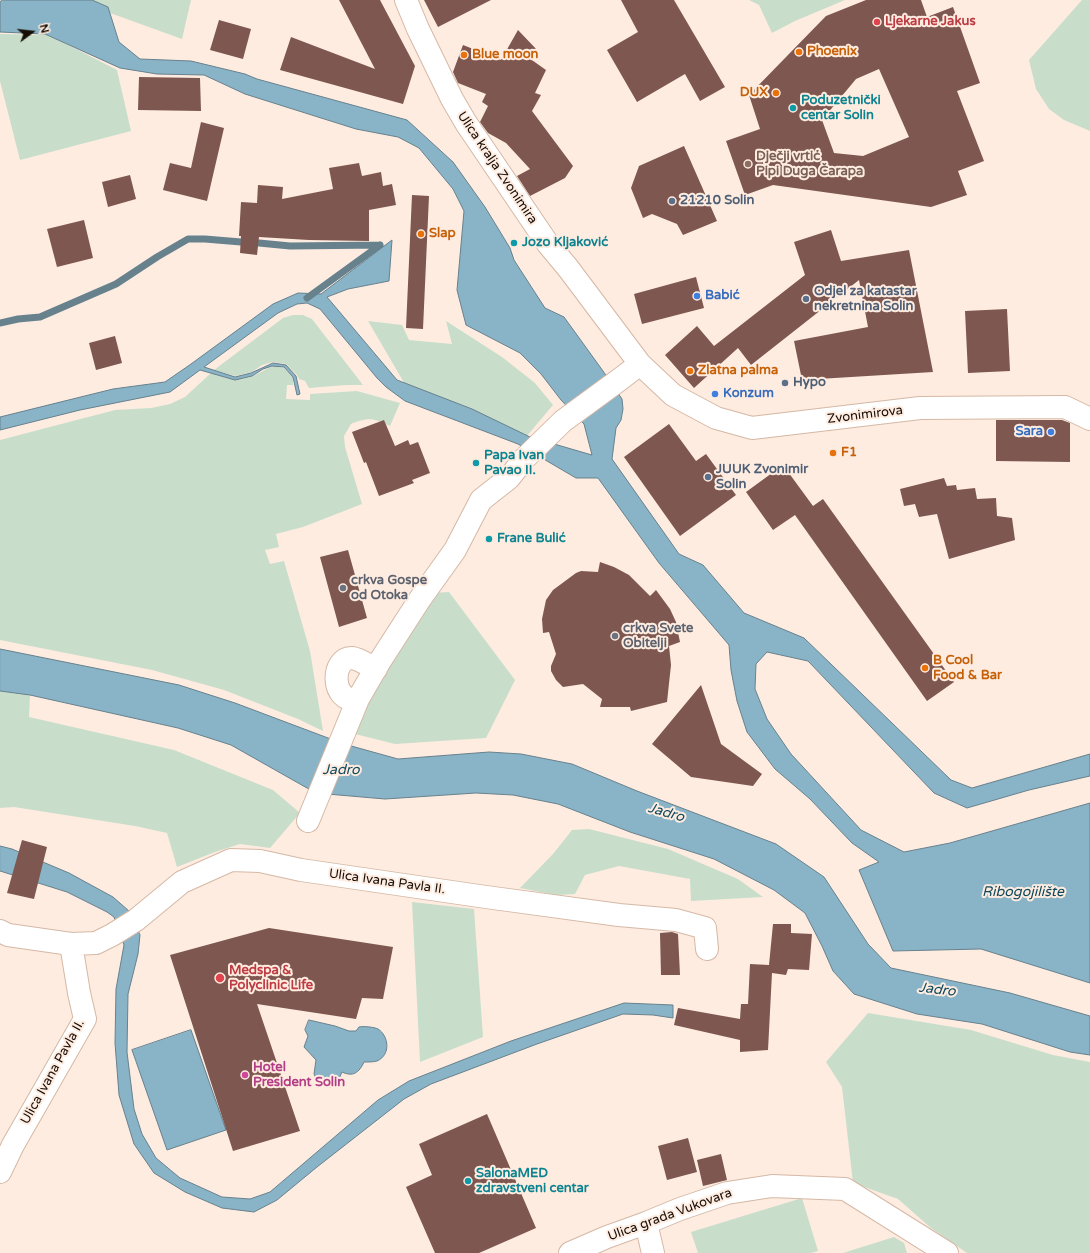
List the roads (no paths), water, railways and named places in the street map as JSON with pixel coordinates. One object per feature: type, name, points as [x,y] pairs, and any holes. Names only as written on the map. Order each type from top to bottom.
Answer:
[{"type":"street","name":"Ulica kralja Zvonimira","points":[[406,0],[428,50],[466,124],[548,244],[568,268],[640,364],[672,395]]},
{"type":"street","points":[[308,821],[358,699],[420,599],[455,550],[481,500],[509,478],[524,459],[563,421],[640,364]]},
{"type":"street","name":"Zvonimirova","points":[[672,395],[716,418],[752,428],[920,408],[1065,407],[1090,419]]},
{"type":"street","points":[[358,699],[351,700],[343,696],[336,680],[337,672],[345,660],[350,658],[356,659],[376,669]]},
{"type":"street","name":"Ulica Ivana Pavla II.","points":[[0,931],[8,935],[71,944],[96,943],[136,920],[182,882],[232,860],[260,861],[301,870],[478,896],[619,915],[676,920],[705,928],[707,949]]},
{"type":"street","name":"Ulica Ivana Pavla II.","points":[[0,1172],[12,1144],[85,1019],[71,944]]},
{"type":"street","name":"Ulica grada Vukovara","points":[[570,1253],[606,1237],[727,1193],[772,1186],[845,1189],[947,1253]]},
{"type":"street","points":[[646,1223],[652,1253]]},
{"type":"water","name":"Ribogojilište","points":[[3,0],[92,0],[108,7],[119,42],[140,59],[191,61],[245,74],[257,79],[407,120],[453,162],[485,207],[510,248],[514,260],[545,308],[564,317],[622,399],[623,409],[621,420],[616,428],[612,459],[679,554],[703,565],[744,613],[804,638],[951,780],[972,788],[1090,754],[1090,776],[1029,790],[967,808],[934,793],[808,661],[767,652],[756,664],[755,689],[767,719],[791,754],[861,830],[904,852],[950,843],[1090,803],[1090,983],[981,949],[893,951],[859,870],[879,862],[852,843],[810,799],[775,769],[747,732],[737,701],[731,670],[729,645],[659,563],[598,478],[576,478],[518,444],[405,401],[386,387],[377,378],[320,309],[307,303],[297,304],[278,313],[204,367],[235,377],[251,373],[273,363],[286,365],[296,376],[300,394],[297,395],[293,377],[284,367],[272,366],[263,369],[252,376],[235,380],[200,370],[170,392],[80,410],[0,430],[0,417],[113,389],[165,382],[273,304],[298,293],[321,294],[392,240],[389,281],[348,289],[327,297],[397,380],[472,409],[530,437],[592,455],[584,424],[561,400],[541,374],[520,353],[466,325],[457,290],[464,211],[453,189],[419,148],[398,137],[356,129],[245,94],[204,75],[157,74],[120,68],[45,34],[0,32],[0,2]]},
{"type":"water","name":"Jadro","points":[[0,649],[179,685],[235,703],[344,744],[398,759],[489,752],[521,754],[572,764],[637,791],[776,844],[824,877],[868,944],[891,968],[1010,993],[1090,1016],[1090,1055],[1070,1052],[982,1024],[917,1014],[854,994],[833,971],[805,913],[774,890],[714,859],[630,832],[558,804],[513,795],[476,793],[385,799],[327,794],[307,788],[231,745],[178,728],[30,695],[0,691]]},
{"type":"water","points":[[0,846],[12,849],[69,873],[113,897],[129,911],[140,935],[138,954],[128,994],[127,1052],[134,1109],[142,1134],[156,1158],[180,1178],[222,1197],[250,1199],[270,1192],[378,1100],[409,1081],[511,1041],[624,1003],[673,1005],[673,1018],[653,1015],[623,1014],[537,1044],[431,1084],[404,1099],[277,1200],[254,1212],[222,1208],[185,1192],[154,1173],[134,1144],[119,1095],[115,1043],[116,989],[124,945],[114,917],[67,892],[0,871]]},
{"type":"water","points":[[309,1020],[349,1031],[356,1031],[359,1027],[371,1027],[378,1029],[382,1032],[386,1041],[387,1045],[385,1054],[377,1061],[364,1062],[360,1069],[355,1073],[349,1074],[342,1072],[337,1083],[331,1087],[325,1086],[317,1081],[314,1074],[316,1060],[304,1047],[308,1036],[305,1030]]},
{"type":"water","points":[[191,1030],[226,1130],[167,1150],[132,1050]]},
{"type":"waterway","points":[[0,323],[18,319],[40,317],[116,284],[188,239],[241,242]]},
{"type":"waterway","points":[[259,243],[290,246],[380,245]]},
{"type":"waterway","points":[[307,298],[380,245]]},
{"type":"place","name":"Ljekarne Jakus","points":[[877,22]]},
{"type":"place","name":"Phoenix","points":[[799,52]]},
{"type":"place","name":"Blue moon","points":[[464,55]]},
{"type":"place","name":"DUX","points":[[776,93]]},
{"type":"place","name":"Poduzetnički centar Solin","points":[[793,108]]},
{"type":"place","name":"Dječji vrtić Pipi Duga Čarapa","points":[[748,164]]},
{"type":"place","name":"21210 Solin","points":[[672,201]]},
{"type":"place","name":"Slap","points":[[421,234]]},
{"type":"place","name":"Jozo Kljaković","points":[[514,243]]},
{"type":"place","name":"Babić","points":[[697,296]]},
{"type":"place","name":"Odjel za katastar nekretnina Solin","points":[[806,299]]},
{"type":"place","name":"Zlatna palma","points":[[690,371]]},
{"type":"place","name":"Hypo","points":[[785,383]]},
{"type":"place","name":"Konzum","points":[[715,394]]},
{"type":"place","name":"Sara","points":[[1051,432]]},
{"type":"place","name":"F1","points":[[833,453]]},
{"type":"place","name":"Papa Ivan Pavao II.","points":[[476,463]]},
{"type":"place","name":"JUUK Zvonimir Solin","points":[[708,477]]},
{"type":"place","name":"Frane Bulić","points":[[489,539]]},
{"type":"place","name":"crkva Gospe od Otoka","points":[[343,588]]},
{"type":"place","name":"crkva Svete Obitelji","points":[[615,636]]},
{"type":"place","name":"B Cool Food & Bar","points":[[925,668]]},
{"type":"place","name":"Medspa & Polyclinic Life","points":[[220,978]]},
{"type":"place","name":"Hotel President Solin","points":[[245,1075]]},
{"type":"place","name":"SalonaMED zdravstveni centar","points":[[468,1181]]}]
